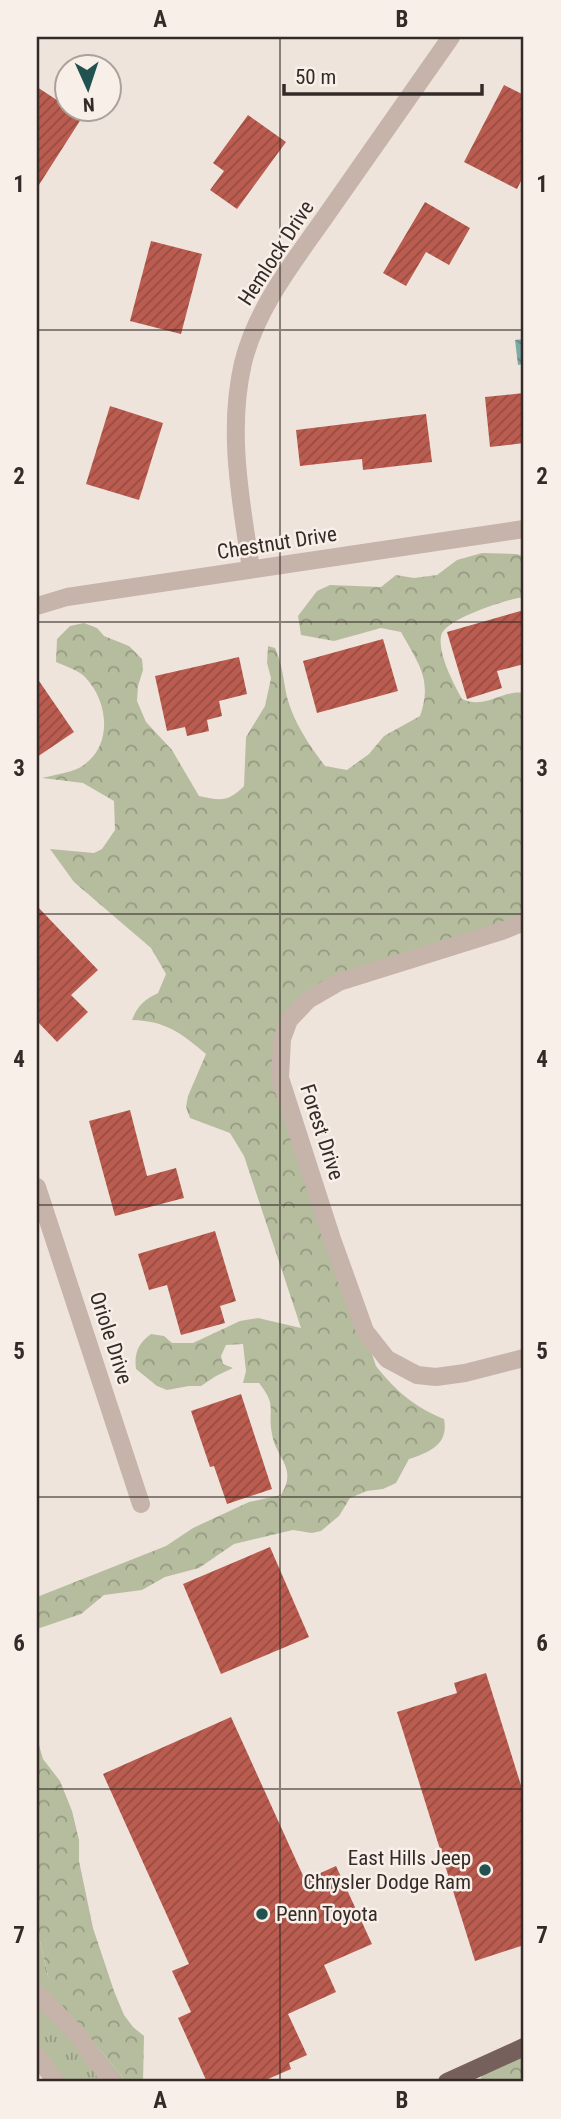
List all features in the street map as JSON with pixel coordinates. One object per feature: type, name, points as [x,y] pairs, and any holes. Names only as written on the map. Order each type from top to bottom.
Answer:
[{"type":"main road","points":[[447,2082],[524,2047]]},
{"type":"street","name":"Hemlock Drive","points":[[251,569],[235,445],[236,412],[243,363],[257,323],[285,275],[451,37]]},
{"type":"street","name":"Chestnut Drive","points":[[37,606],[67,597],[524,528]]},
{"type":"street","name":"Forest Drive","points":[[524,922],[339,982],[308,1000],[289,1020],[282,1039],[280,1077],[365,1331],[387,1359],[417,1375],[436,1377],[465,1373],[524,1358]]},
{"type":"street","name":"Oriole Drive","points":[[37,1187],[141,1504]]},
{"type":"street","points":[[37,1993],[76,2033],[112,2082]]},
{"type":"street","points":[[37,2056],[55,2082]]},
{"type":"green space","points":[[482,553],[524,556],[524,597],[491,606],[453,623],[441,636],[441,644],[447,669],[462,699],[478,702],[524,693],[524,922],[339,982],[289,1020],[280,1078],[376,1366],[406,1397],[444,1419],[444,1435],[431,1450],[409,1459],[396,1483],[350,1498],[339,1516],[321,1531],[312,1533],[293,1530],[234,1544],[199,1568],[165,1577],[142,1590],[104,1595],[81,1614],[37,1629],[37,1597],[166,1546],[193,1528],[249,1502],[281,1495],[286,1485],[287,1470],[274,1443],[268,1398],[259,1383],[243,1383],[246,1371],[243,1344],[226,1345],[221,1356],[223,1364],[233,1368],[201,1386],[167,1390],[157,1386],[136,1369],[136,1354],[143,1341],[151,1334],[164,1336],[172,1343],[193,1343],[240,1321],[258,1318],[301,1328],[244,1156],[230,1133],[190,1118],[186,1107],[206,1054],[189,1040],[164,1026],[132,1020],[142,1004],[158,993],[166,974],[151,948],[74,882],[50,849],[94,853],[102,849],[115,830],[114,801],[83,783],[42,778],[79,768],[98,749],[103,737],[103,712],[99,699],[85,677],[56,662],[57,639],[70,626],[84,623],[97,628],[104,636],[129,646],[142,659],[143,670],[137,701],[146,722],[172,750],[199,796],[229,798],[244,786],[246,737],[265,706],[271,678],[267,663],[268,646],[275,648],[278,655],[287,697],[298,725],[325,766],[347,770],[369,754],[384,736],[420,716],[425,692],[422,672],[401,632],[381,628],[334,641],[301,635],[298,616],[317,591],[330,585],[381,587],[396,575],[414,578],[437,575],[457,560]]},
{"type":"green space","points":[[37,1738],[43,1759],[60,1781],[72,1811],[93,1928],[114,1991],[124,2015],[144,2036],[143,2082],[125,2082],[85,2032],[68,2016],[48,1976],[37,1928]]},
{"type":"green space","points":[[37,1928],[48,1976],[85,2032],[125,2082],[50,2082],[37,2067]]},
{"type":"green space","points":[[524,2047],[524,2082],[479,2082],[488,2063]]},
{"type":"water","points":[[524,339],[524,364],[518,365],[515,340]]},
{"type":"building","points":[[504,85],[524,95],[524,175],[517,189],[464,162]]},
{"type":"building","points":[[37,87],[52,97],[52,122],[79,122],[37,188]]},
{"type":"building","points":[[248,115],[286,142],[237,209],[210,190],[224,171],[213,163]]},
{"type":"building","points":[[425,202],[470,228],[449,265],[426,252],[406,286],[383,273]]},
{"type":"building","points":[[151,241],[202,254],[181,334],[130,321]]},
{"type":"building","points":[[524,393],[524,443],[490,447],[485,397]]},
{"type":"building","points":[[110,406],[163,423],[139,500],[86,484]]},
{"type":"building","points":[[426,414],[432,462],[363,470],[362,459],[300,466],[296,430]]},
{"type":"building","points":[[524,610],[524,664],[497,671],[502,688],[467,699],[447,632]]},
{"type":"building","points":[[383,639],[398,691],[317,713],[303,661]]},
{"type":"building","points":[[239,657],[247,694],[219,701],[222,716],[207,720],[209,731],[187,736],[185,727],[167,731],[155,676]]},
{"type":"building","points":[[37,678],[74,732],[37,757]]},
{"type":"building","points":[[37,906],[98,970],[71,995],[88,1012],[57,1042],[37,1021]]},
{"type":"building","points":[[130,1110],[147,1176],[176,1168],[184,1198],[115,1216],[89,1121]]},
{"type":"building","points":[[215,1231],[236,1301],[220,1306],[225,1323],[181,1335],[167,1285],[149,1290],[138,1254]]},
{"type":"building","points":[[241,1394],[272,1489],[227,1504],[214,1466],[210,1467],[191,1411]]},
{"type":"building","points":[[270,1547],[309,1637],[221,1674],[183,1584]]},
{"type":"building","name":"East Hills Jeep Chrysler Dodge Ram","points":[[486,1673],[524,1795],[524,1945],[475,1961],[397,1712],[457,1693],[454,1683]]},
{"type":"building","name":"Penn Toyota","points":[[231,1717],[305,1880],[336,1866],[372,1944],[324,1965],[336,1992],[288,2014],[307,2055],[289,2063],[291,2069],[261,2082],[207,2082],[178,2018],[191,2012],[172,1971],[189,1964],[103,1774]]},
{"type":"place","name":"East Hills Jeep Chrysler Dodge Ram","points":[[485,1870]]},
{"type":"place","name":"Penn Toyota","points":[[262,1914]]}]
